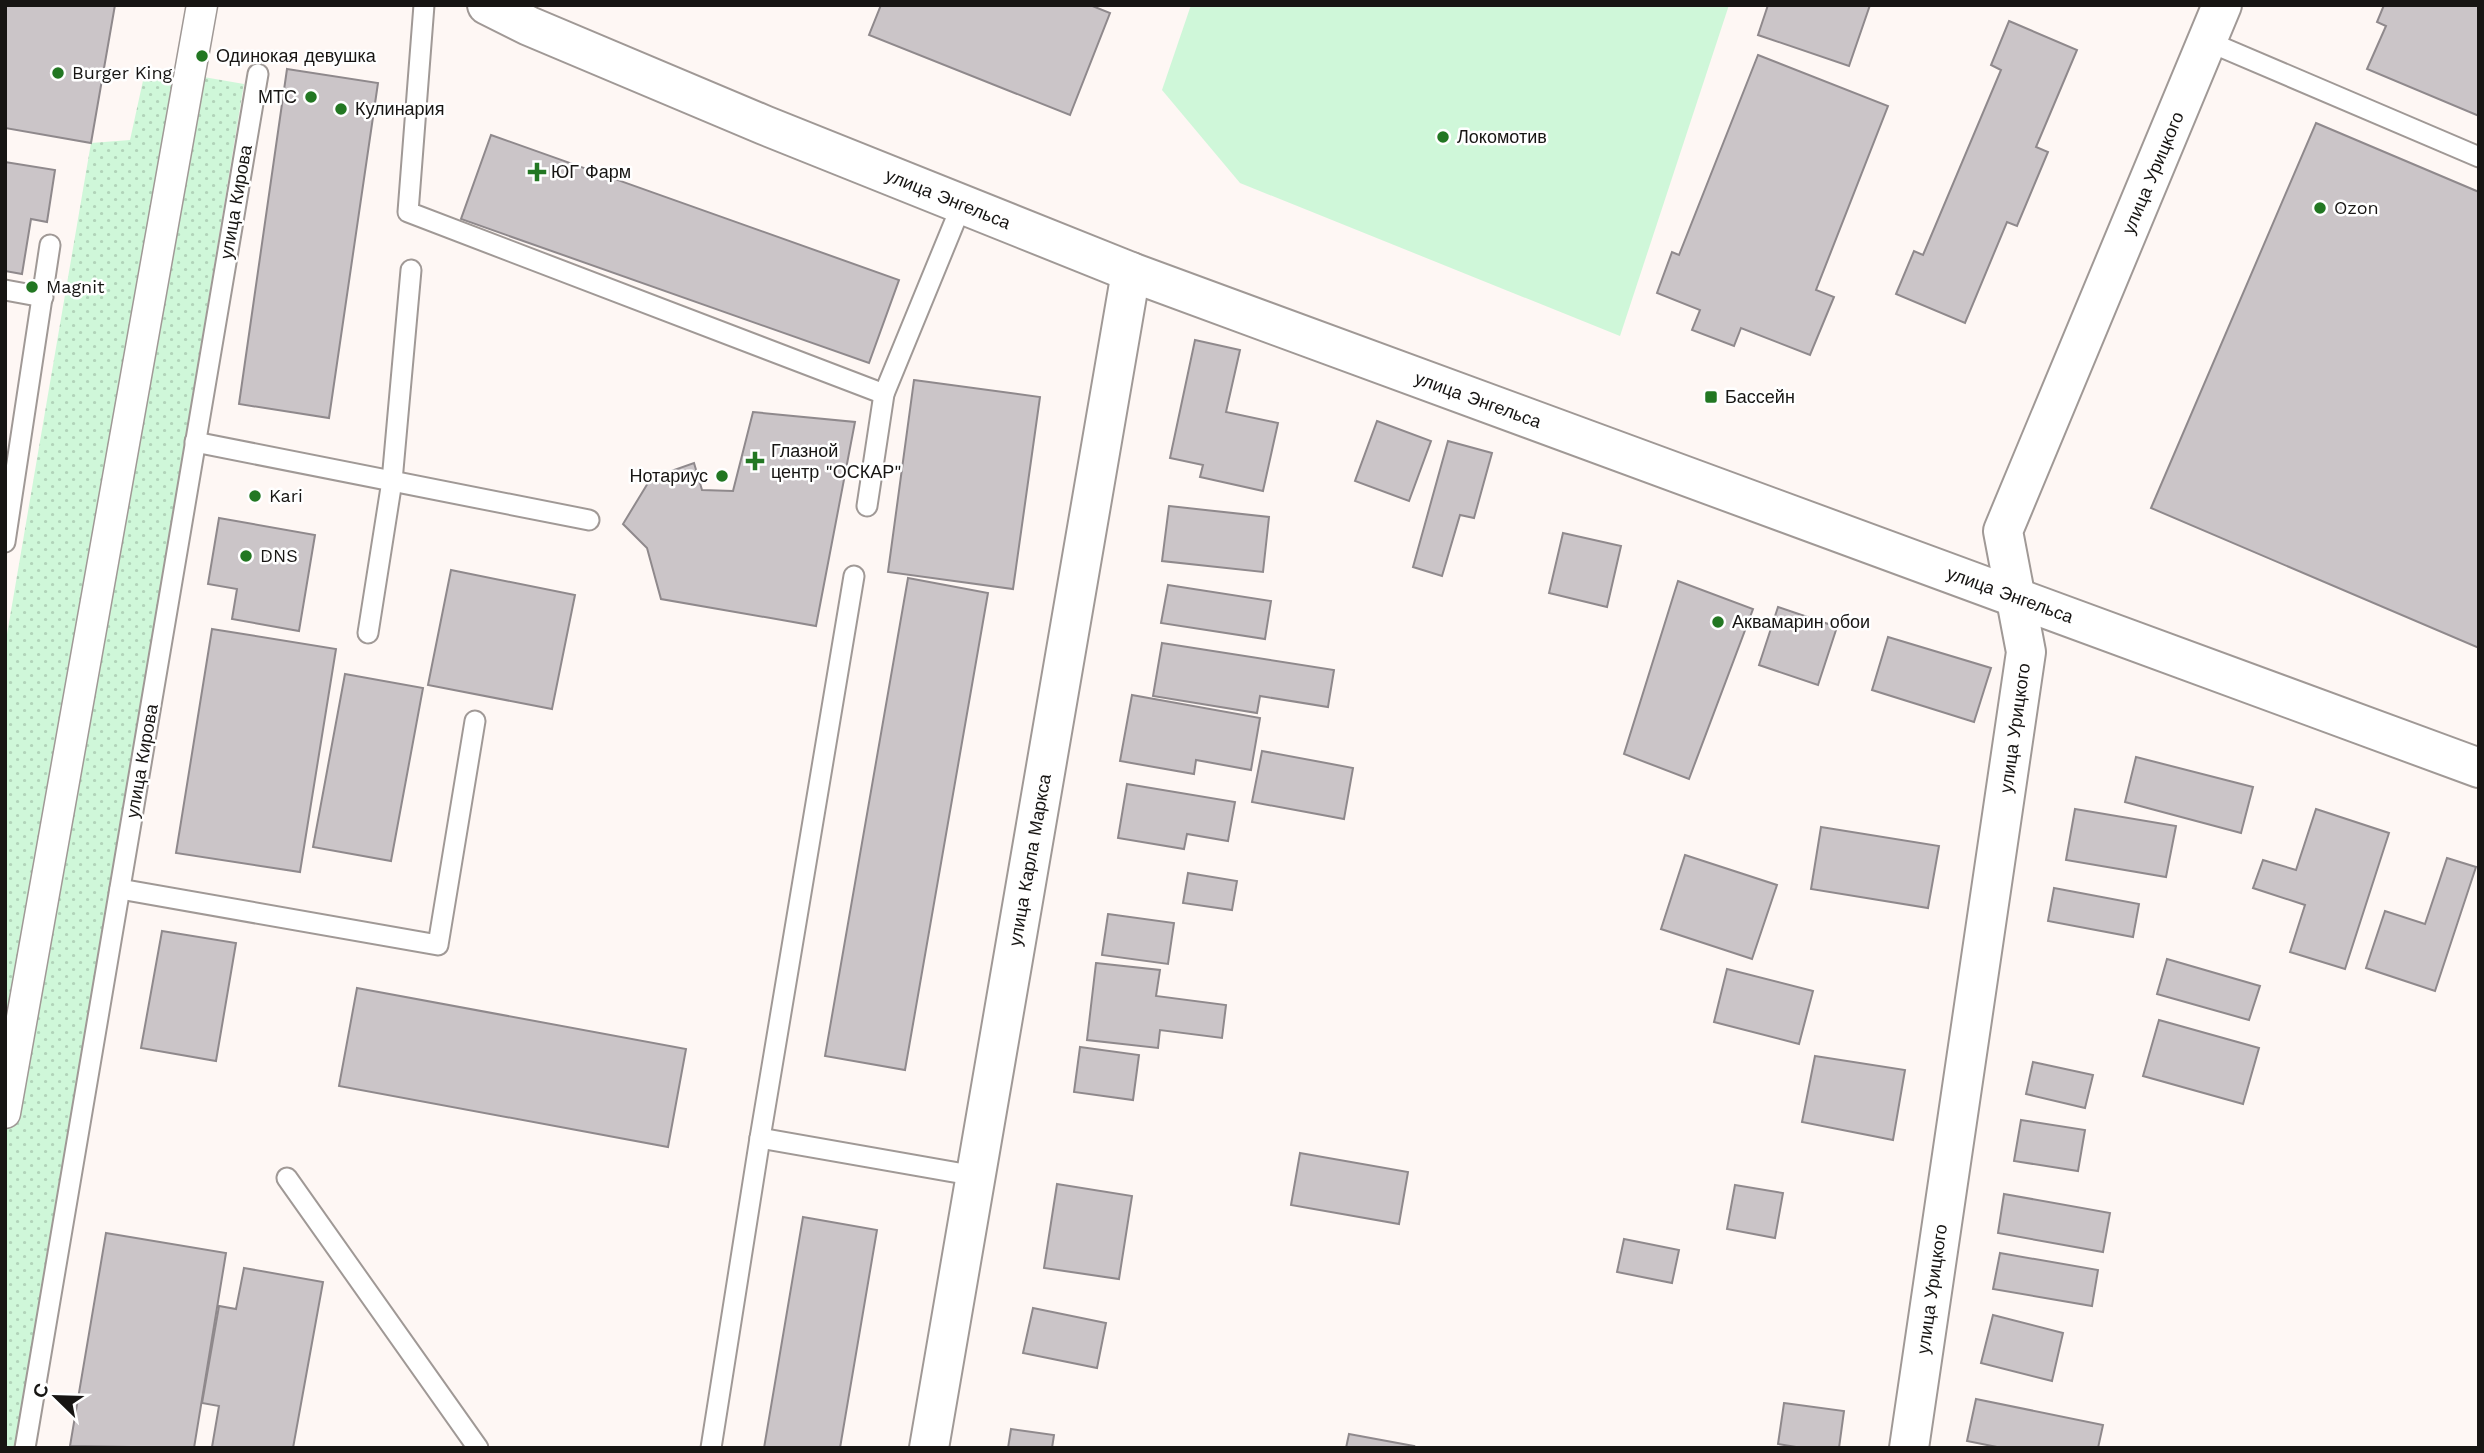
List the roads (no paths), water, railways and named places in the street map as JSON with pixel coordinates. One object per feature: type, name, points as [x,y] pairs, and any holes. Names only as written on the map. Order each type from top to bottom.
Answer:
[{"type":"street","points":[[5,1112],[202,5]]},
{"type":"street","name":"улица Энгельса","points":[[487,5],[529,26],[764,125],[1131,272],[2479,768]]},
{"type":"street","name":"улица Урицкого","points":[[1909,1448],[2026,652],[2003,531],[2222,5]]},
{"type":"street","name":"улица Карла Маркса","points":[[929,1448],[1131,272]]},
{"type":"lane","points":[[424,5],[408,212],[884,394]]},
{"type":"lane","points":[[2207,41],[2479,157]]},
{"type":"lane","name":"улица Кирова","points":[[25,1448],[258,74]]},
{"type":"lane","points":[[867,506],[884,394],[962,204]]},
{"type":"lane","points":[[5,542],[11,468],[50,245]]},
{"type":"lane","points":[[368,633],[392,481],[411,270]]},
{"type":"lane","points":[[5,290],[43,297]]},
{"type":"lane","points":[[195,442],[589,520]]},
{"type":"lane","points":[[711,1448],[854,576]]},
{"type":"lane","points":[[120,889],[438,945],[475,721]]},
{"type":"lane","points":[[760,1138],[976,1176]]},
{"type":"lane","points":[[287,1178],[478,1448]]},
{"type":"place","name":"Одинокая девушка","points":[[202,56]]},
{"type":"place","name":"Burger King","points":[[58,73]]},
{"type":"place","name":"МТС","points":[[311,97]]},
{"type":"place","name":"Кулинария","points":[[341,109]]},
{"type":"place","name":"Локомотив","points":[[1443,137]]},
{"type":"place","name":"ЮГ Фарм","points":[[537,172]]},
{"type":"place","name":"Ozon","points":[[2320,208]]},
{"type":"place","name":"Magnit","points":[[32,287]]},
{"type":"place","name":"Бассейн","points":[[1711,397]]},
{"type":"place","name":"Глазной центр \"ОСКАР\"","points":[[755,461]]},
{"type":"place","name":"Нотариус","points":[[722,476]]},
{"type":"place","name":"Kari","points":[[255,496]]},
{"type":"place","name":"DNS","points":[[246,556]]},
{"type":"place","name":"Аквамарин обои","points":[[1718,622]]}]
